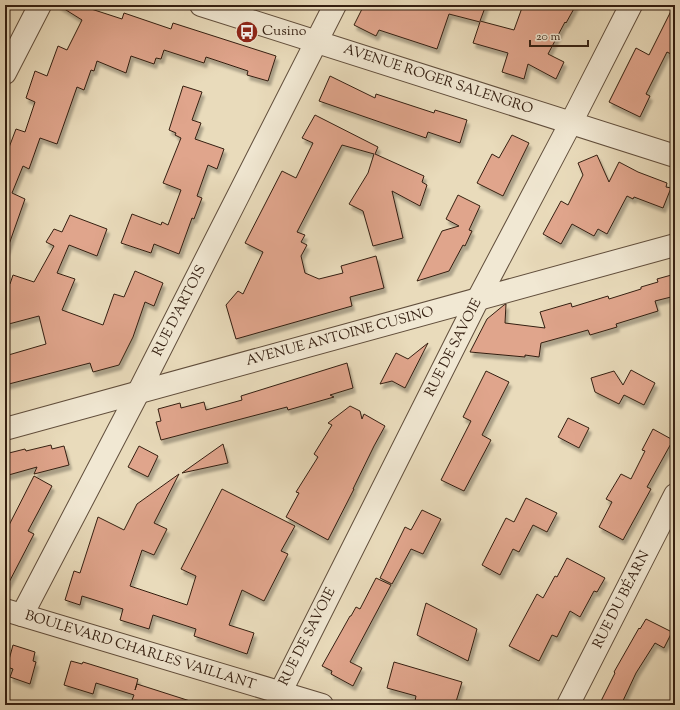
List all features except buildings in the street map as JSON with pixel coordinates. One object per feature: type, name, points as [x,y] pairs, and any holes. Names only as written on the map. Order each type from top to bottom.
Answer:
[{"type":"street","points":[[5,73],[40,5]]},
{"type":"street","name":"AVENUE ROGER SALENGRO","points":[[201,5],[675,156]]},
{"type":"street","name":"RUE D'ARTOIS","points":[[14,613],[138,393],[335,5]]},
{"type":"street","name":"RUE DE SAVOIE","points":[[280,693],[478,299],[571,123],[631,5]]},
{"type":"street","name":"AVENUE ANTOINE CUSINO","points":[[5,428],[138,393],[675,245]]},
{"type":"street","name":"RUE DU BÉARN","points":[[568,705],[675,496]]},
{"type":"street","name":"BOULEVARD CHARLES VAILLANT","points":[[14,613],[322,705]]},
{"type":"place","name":"Cusino","points":[[247,32]]}]
